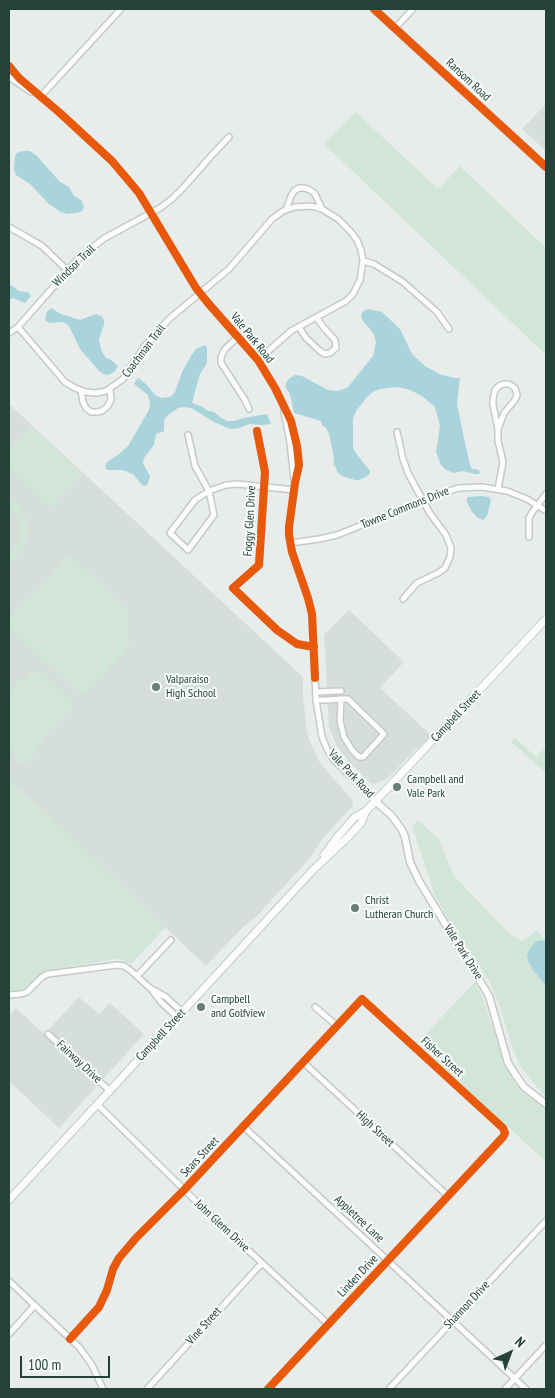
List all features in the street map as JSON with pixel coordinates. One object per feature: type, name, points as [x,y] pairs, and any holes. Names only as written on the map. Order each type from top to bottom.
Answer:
[{"type":"main road","name":"Ransom Road","points":[[374,9],[546,167]]},
{"type":"main road","name":"Campbell Street","points":[[9,1200],[314,870],[338,835],[355,817],[366,811],[376,801],[546,619]]},
{"type":"street","points":[[40,97],[122,9]]},
{"type":"street","points":[[395,28],[413,9]]},
{"type":"street","name":"Vale Park Road","points":[[9,66],[19,78],[112,161],[139,193],[200,293],[258,360],[275,388],[282,406],[290,442],[295,483],[289,526],[290,543],[313,621],[316,700],[320,731],[328,751],[376,801]]},
{"type":"street","name":"Vale Park Road","points":[[9,77],[40,97]]},
{"type":"street","name":"Windsor Trail","points":[[9,333],[18,327],[77,260],[103,239],[172,200],[212,155],[230,138]]},
{"type":"street","points":[[286,210],[290,196],[299,188],[305,188],[315,194],[322,209]]},
{"type":"street","points":[[258,360],[286,335],[342,304],[353,294],[362,272],[363,261],[360,245],[338,219],[322,209],[311,206],[300,206],[286,210]]},
{"type":"street","name":"Coachman Trail","points":[[81,390],[83,402],[91,412],[102,411],[108,407],[111,400],[110,389],[123,379],[144,347],[162,326],[229,269],[272,219],[286,210]]},
{"type":"street","points":[[9,227],[42,246],[67,270]]},
{"type":"street","points":[[363,261],[374,264],[403,282],[437,312],[449,329]]},
{"type":"street","points":[[299,327],[306,338],[320,351],[325,354],[330,353],[336,348],[335,340],[317,318]]},
{"type":"street","points":[[18,327],[65,382],[75,388],[96,393],[110,389]]},
{"type":"street","points":[[238,337],[225,350],[221,363],[249,409]]},
{"type":"street","points":[[498,428],[504,413],[517,395],[515,388],[509,384],[501,385],[494,393],[493,405],[503,462],[498,489]]},
{"type":"street","name":"Foggy Glen Drive","points":[[257,431],[264,472],[259,565],[233,588],[278,630],[297,644],[314,647]]},
{"type":"street","points":[[397,432],[405,465],[429,512],[449,539],[451,548],[447,565],[442,570],[417,583],[403,599]]},
{"type":"street","points":[[188,435],[195,466],[209,491]]},
{"type":"street","name":"Foggy Glen Drive","points":[[209,491],[214,515],[188,550],[170,533],[195,500],[209,491],[226,485],[238,484],[294,490]]},
{"type":"street","name":"Towne Commons Drive","points":[[290,543],[337,535],[423,500],[459,488],[482,487],[498,489],[520,496],[538,505],[546,512]]},
{"type":"street","points":[[529,536],[530,518],[546,494]]},
{"type":"street","points":[[316,692],[341,691]]},
{"type":"street","points":[[316,700],[341,699],[348,699],[384,734],[363,757],[359,757],[352,750],[344,737],[340,721],[341,699]]},
{"type":"street","name":"Vale Park Drive","points":[[376,801],[392,816],[402,830],[410,862],[418,881],[489,996],[508,1063],[524,1087],[546,1104]]},
{"type":"street","points":[[137,976],[171,940]]},
{"type":"street","points":[[9,995],[27,992],[45,975],[117,964],[124,966],[150,988],[166,997],[180,1014]]},
{"type":"street","name":"Sears Street","points":[[70,1339],[99,1307],[104,1298],[113,1269],[119,1258],[136,1238],[184,1190],[362,999]]},
{"type":"street","name":"Fisher Street","points":[[362,999],[503,1128],[504,1133]]},
{"type":"street","points":[[315,1007],[336,1026]]},
{"type":"street","name":"Fairway Drive","points":[[48,1034],[110,1090]]},
{"type":"street","name":"High Street","points":[[303,1062],[448,1196]]},
{"type":"street","name":"John Glenn Drive","points":[[97,1104],[184,1190],[328,1324]]},
{"type":"street","name":"Appletree Lane","points":[[243,1126],[526,1389]]},
{"type":"street","name":"Linden Drive","points":[[268,1389],[503,1137],[504,1133]]},
{"type":"street","name":"Shannon Drive","points":[[389,1389],[546,1221]]},
{"type":"street","name":"Vine Street","points":[[147,1389],[262,1263]]},
{"type":"street","points":[[9,1281],[87,1356],[103,1389]]},
{"type":"street","points":[[9,1334],[35,1305]]},
{"type":"street","points":[[505,1389],[546,1345]]},
{"type":"shaded area","points":[[546,104],[546,151],[522,129]]},
{"type":"shaded area","name":"Valparaiso High School","points":[[9,404],[303,677],[303,696],[310,742],[320,763],[353,801],[353,806],[322,839],[311,857],[255,918],[243,927],[206,966],[9,779]]},
{"type":"shaded area","points":[[349,610],[404,662],[380,688],[432,736],[385,780],[374,784],[370,783],[348,761],[337,746],[329,727],[324,635]]},
{"type":"shaded area","points":[[79,997],[99,1014],[110,1003],[144,1034],[59,1128],[9,1081],[9,1016],[16,1008],[44,1034]]},
{"type":"green space","points":[[356,112],[438,189],[460,166],[546,248],[546,355],[324,144]]},
{"type":"green space","points":[[31,426],[83,474],[51,508],[9,469],[9,449]]},
{"type":"green space","points":[[9,498],[22,509],[27,522],[28,536],[23,549],[9,565],[9,554],[19,540],[20,529],[18,518],[9,507]]},
{"type":"green space","points":[[69,555],[128,609],[129,647],[85,694],[81,694],[9,629],[9,617]]},
{"type":"green space","points":[[32,672],[40,672],[73,702],[73,707],[40,743],[34,755],[23,766],[13,757],[15,754],[9,749],[9,696],[12,693],[10,690],[20,679],[23,681]]},
{"type":"green space","points":[[515,738],[536,757],[546,747],[546,773],[511,742]]},
{"type":"green space","points":[[9,779],[166,927],[131,964],[118,959],[48,970],[39,975],[26,988],[9,991]]},
{"type":"green space","points":[[418,820],[439,839],[454,876],[508,932],[522,941],[537,930],[545,940],[542,940],[529,963],[546,986],[546,1097],[519,1064],[490,983],[436,899],[412,826]]},
{"type":"green space","points":[[475,982],[483,998],[506,1069],[519,1089],[546,1109],[546,1162],[417,1043]]},
{"type":"water","points":[[23,151],[30,151],[37,156],[60,182],[69,187],[74,196],[81,200],[84,207],[81,212],[68,214],[61,212],[49,204],[30,184],[16,175],[14,169],[15,156]]},
{"type":"water","points":[[9,284],[19,291],[28,292],[31,296],[25,303],[13,298],[9,300]]},
{"type":"water","points":[[51,308],[61,314],[80,320],[96,314],[101,316],[104,320],[104,325],[99,339],[100,345],[106,358],[118,366],[114,372],[108,375],[99,371],[80,349],[68,325],[63,322],[50,323],[46,321],[46,313]]},
{"type":"water","points":[[369,309],[382,312],[400,329],[412,354],[425,366],[439,374],[460,378],[457,404],[462,429],[470,465],[472,469],[479,470],[480,474],[463,471],[454,473],[446,470],[441,465],[436,452],[440,426],[435,407],[422,396],[410,390],[398,387],[380,389],[367,397],[356,411],[353,419],[353,447],[370,471],[366,477],[359,480],[342,476],[338,473],[333,465],[334,458],[329,434],[321,421],[294,413],[290,394],[285,387],[290,378],[295,375],[302,376],[328,390],[337,391],[348,387],[373,356],[376,342],[374,335],[361,316],[363,311]]},
{"type":"water","points":[[205,345],[207,348],[207,363],[200,374],[192,403],[214,412],[227,421],[267,414],[271,424],[249,424],[240,428],[230,429],[191,408],[178,408],[167,416],[164,421],[164,431],[156,434],[154,445],[144,458],[143,463],[150,476],[148,484],[142,485],[134,475],[128,472],[107,470],[105,466],[107,462],[128,446],[149,410],[148,395],[134,384],[137,379],[146,384],[155,395],[161,398],[170,397],[175,392],[182,372],[191,356],[196,349]]},
{"type":"water","points":[[468,497],[489,497],[491,500],[487,516],[483,520],[472,512],[466,500]]},
{"type":"water","points":[[536,941],[546,941],[546,986],[533,970],[527,956]]},
{"type":"cycle path","points":[[374,9],[546,167]]},
{"type":"cycle path","points":[[9,66],[19,78],[112,161],[139,193],[196,288],[258,360],[275,388],[291,421],[297,446],[299,465],[289,535],[292,552],[312,614],[315,678]]},
{"type":"cycle path","points":[[257,431],[265,472],[259,565],[233,588],[277,630],[297,644],[314,647]]},
{"type":"cycle path","points":[[70,1339],[99,1307],[107,1290],[113,1269],[119,1258],[136,1238],[184,1190],[362,999],[503,1128],[505,1133],[268,1389]]},
{"type":"place","name":"Valparaiso High School","points":[[156,687]]},
{"type":"place","name":"Campbell and Vale Park","points":[[397,787]]},
{"type":"place","name":"Christ Lutheran Church","points":[[355,908]]},
{"type":"place","name":"Campbell and Golfview","points":[[201,1007]]}]
